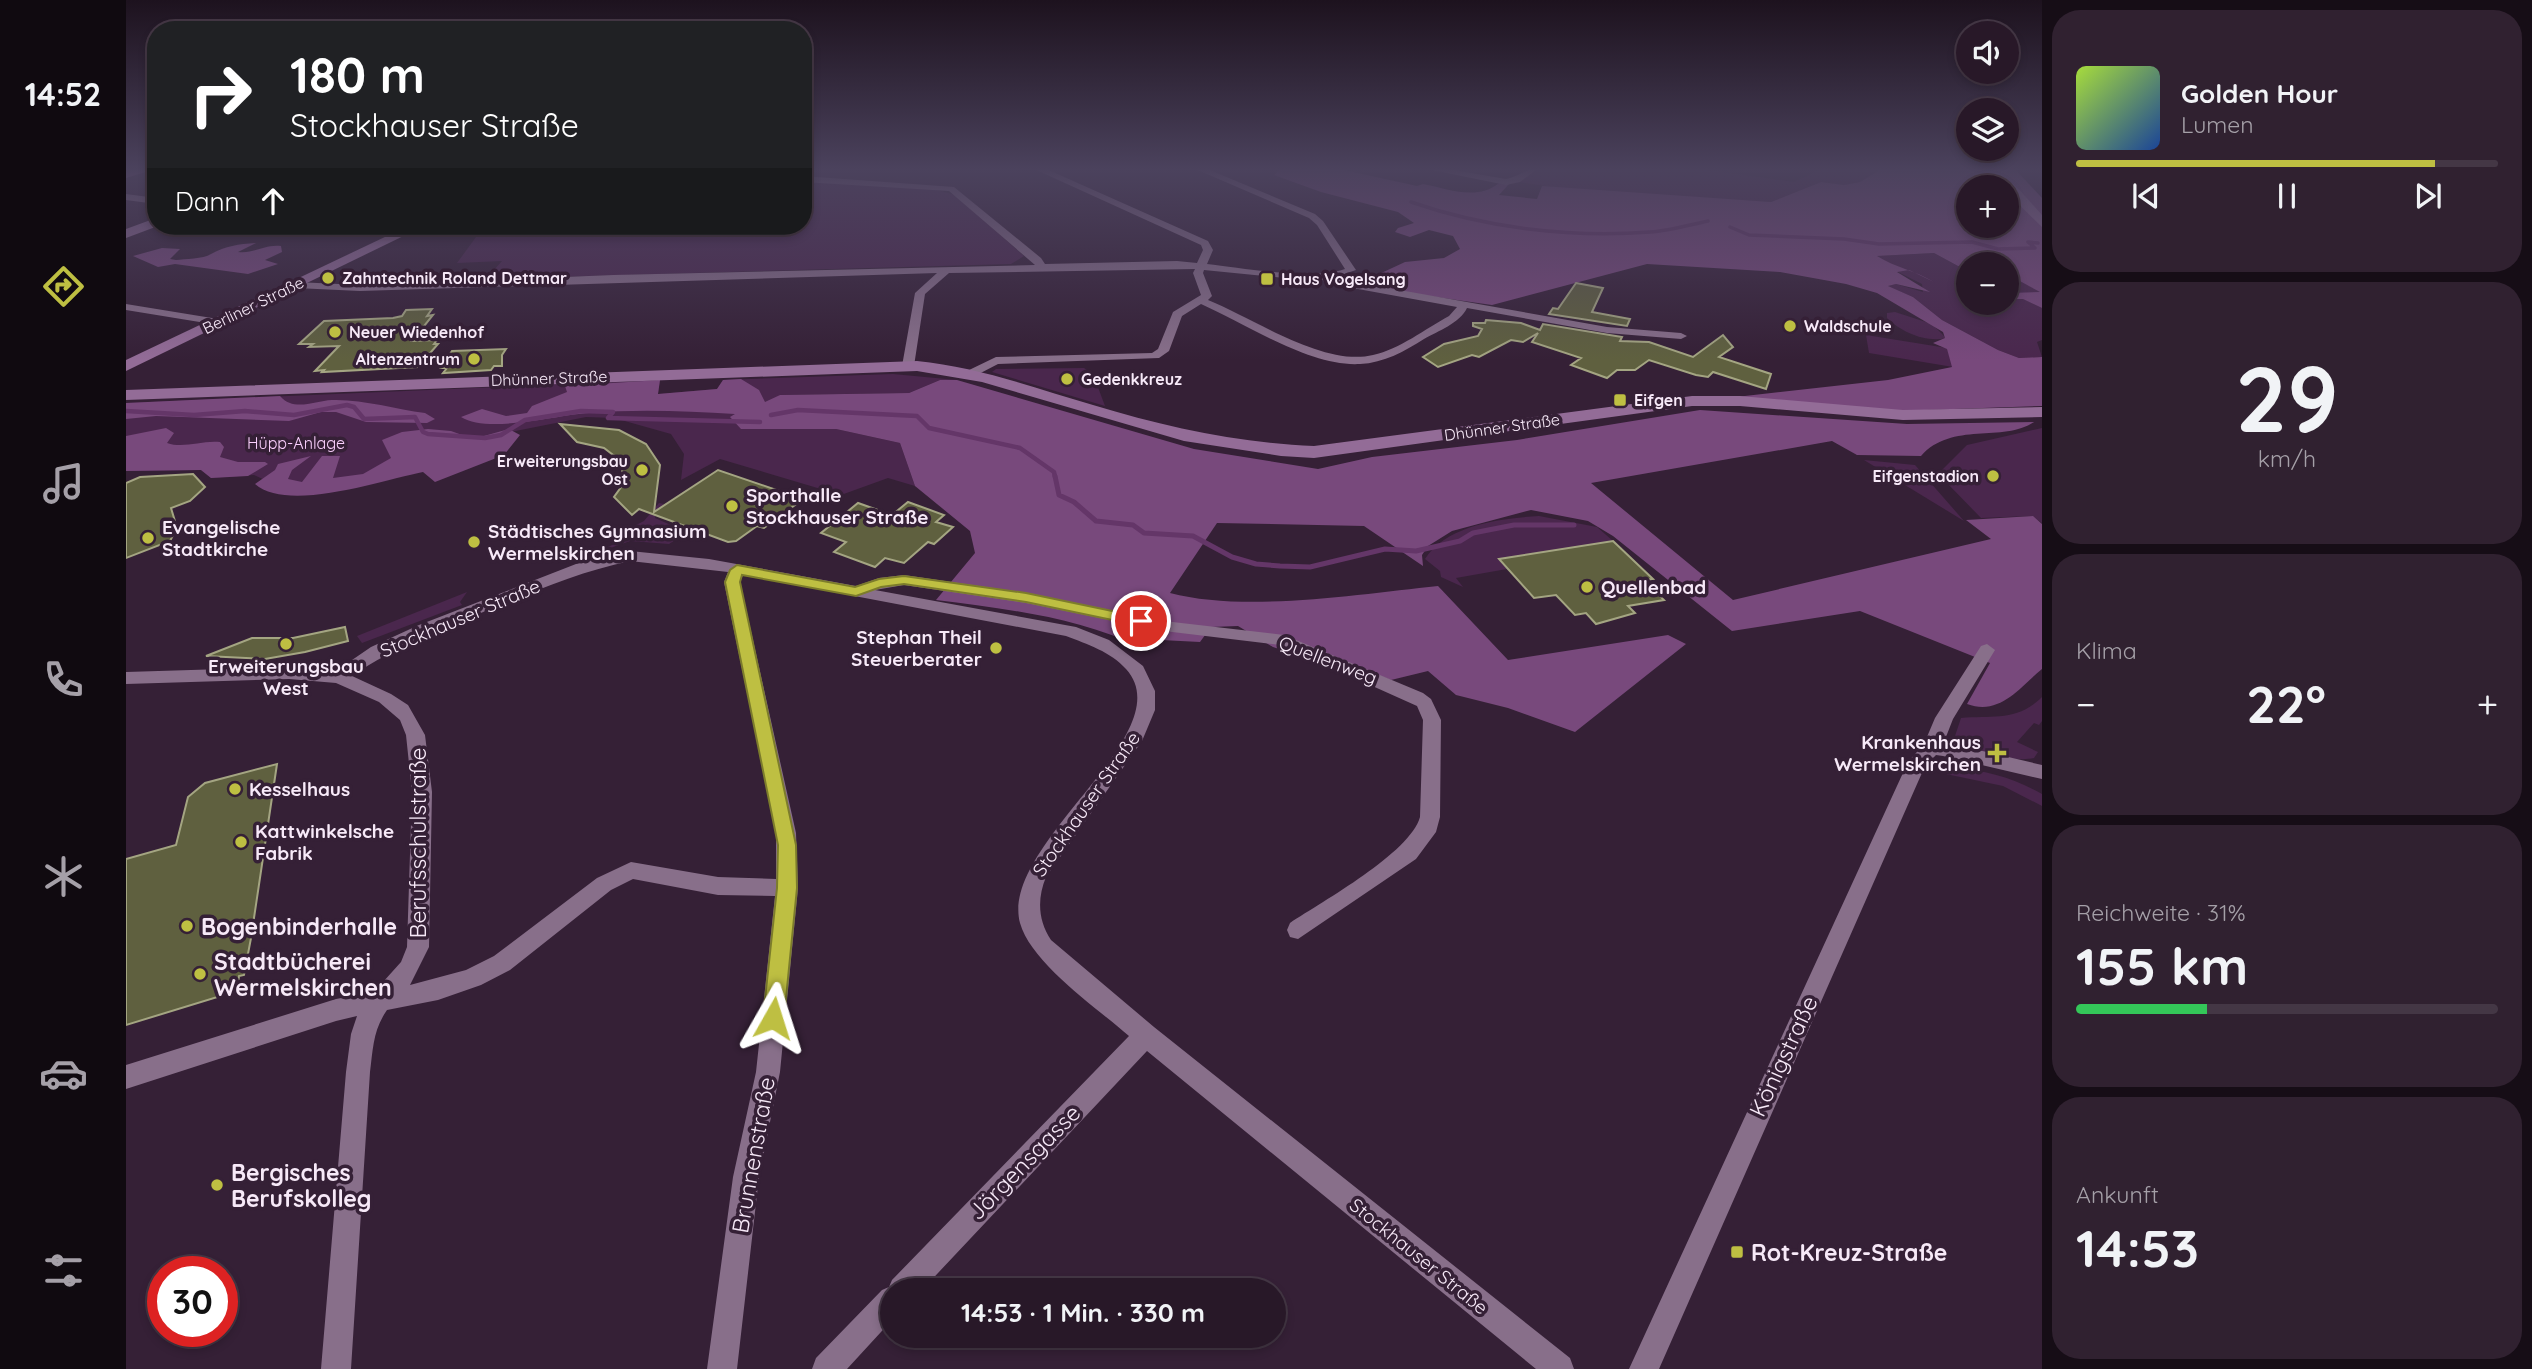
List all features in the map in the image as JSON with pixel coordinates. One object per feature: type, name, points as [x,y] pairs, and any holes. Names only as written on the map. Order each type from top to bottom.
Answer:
[{"type":"main road","name":"Berliner Straße","points":[[126,366],[399,235]]},
{"type":"main road","name":"Dhünner Straße","points":[[126,395],[908,366],[971,374],[1182,436],[1225,445],[1290,452],[1335,451],[1705,400],[1893,415],[1986,416],[2042,412]]},
{"type":"street","points":[[1004,232],[1038,260],[1041,268]]},
{"type":"street","points":[[1182,232],[1208,247],[1198,273],[1207,296],[1202,301],[1286,341],[1353,361],[1377,359],[1453,318],[1461,311],[1464,303]]},
{"type":"street","points":[[296,285],[370,288],[601,278],[1200,266],[1275,275],[1345,274],[1352,267],[1326,232]]},
{"type":"street","points":[[908,366],[920,293],[946,270]]},
{"type":"street","points":[[1319,276],[1339,285],[1464,303],[1607,330],[1681,336]]},
{"type":"street","name":"Dhünner Straße","points":[[971,374],[996,361],[1103,359],[1159,354],[1163,351],[1177,314],[1202,301]]},
{"type":"street","points":[[126,307],[218,321]]},
{"type":"street","name":"Stockhauser Straße","points":[[338,677],[404,638],[607,559],[656,556],[1083,635],[1121,654],[1139,674],[1147,699],[1142,722],[1133,741],[1037,873],[1030,887],[1028,909],[1034,934],[1043,947],[1146,1035],[1559,1369]]},
{"type":"street","name":"Brunnenstraße","points":[[722,1369],[746,1177],[768,1072],[787,888],[786,833],[732,582],[737,570]]},
{"type":"street","name":"Quellenweg","points":[[856,592],[879,583],[904,580],[1026,598],[1164,626],[1284,640],[1418,697],[1430,711],[1432,720],[1430,817],[1426,832],[1409,853],[1298,930]]},
{"type":"street","name":"Königstraße","points":[[1644,1369],[1902,793],[1917,762],[1933,748],[1944,718],[1987,650]]},
{"type":"street","points":[[126,678],[289,673],[338,677]]},
{"type":"street","name":"Berufsschulstraße","points":[[336,1369],[358,1072],[365,1024],[382,1000],[405,976],[418,947],[419,751],[413,724],[400,708],[338,677]]},
{"type":"street","points":[[1933,748],[2041,773]]},
{"type":"street","points":[[126,1077],[295,1021],[438,990],[473,978],[502,963],[604,884],[631,870],[718,886],[787,888]]},
{"type":"street","name":"Jörgensgasse","points":[[913,1278],[1146,1035]]},
{"type":"street","points":[[827,1369],[880,1313]]},
{"type":"green space","points":[[997,232],[1024,256],[1011,264],[486,279],[502,261],[457,263],[476,237],[458,235]]},
{"type":"green space","points":[[1934,253],[1956,265],[1956,315],[2019,315],[2019,281],[2041,292],[2024,299],[2042,308],[2042,340],[2037,342],[2042,357],[2019,358],[1998,350],[1942,320],[1913,297],[1887,286],[1896,284],[1923,292],[1922,284],[1896,271],[1876,256]]},
{"type":"green space","points":[[1895,312],[1932,324],[1946,338],[1922,338],[1899,328],[1887,318],[1887,313]]},
{"type":"green space","points":[[1866,335],[1947,348],[1953,367],[1869,353]]},
{"type":"green space","points":[[1084,368],[1093,374],[1105,406],[992,372],[996,369]]},
{"type":"green space","name":"Hüpp-Anlage","points":[[893,374],[957,380],[940,380],[909,393],[780,395],[741,429],[836,429],[900,443],[915,486],[888,478],[841,495],[720,459],[681,480],[684,454],[671,434],[614,418],[586,417],[470,440],[412,463],[291,492],[254,475],[211,478],[201,470],[126,471],[126,403],[660,380],[658,394],[717,389],[723,380]]},
{"type":"green space","name":"Eifgenstadion","points":[[2042,428],[2042,523],[2032,516],[1981,518],[1946,482],[1942,470],[1967,445]]},
{"type":"green space","points":[[1864,460],[1915,465],[1964,521]]},
{"type":"green space","points":[[659,503],[664,504],[655,513],[655,518],[673,526],[683,535],[669,544],[630,541],[585,557],[628,538],[622,532],[644,521]]},
{"type":"green space","points":[[1539,516],[1597,527],[1613,541],[1500,559],[1507,569],[1456,578],[1463,587],[1441,577],[1440,571],[1425,559],[1434,547],[1461,531],[1492,522]]},
{"type":"green space","points":[[467,592],[460,602],[462,605],[362,643],[357,636]]},
{"type":"green space","points":[[2042,697],[2042,721],[2039,725],[2034,723],[2017,742],[2038,752],[2034,758],[2015,759],[1992,754],[1955,736],[1961,718],[2014,714],[2033,705]]},
{"type":"green space","points":[[1956,768],[1990,773],[2022,784],[2042,794],[2042,806],[2003,786],[1946,774],[1947,770]]},
{"type":"shaded area","points":[[1395,232],[1424,232],[1410,237]]},
{"type":"shaded area","points":[[1437,232],[1956,232],[1956,238],[2019,238],[2019,232],[2042,232],[2042,308],[2019,299],[2019,293],[2040,292],[2019,281],[2019,252],[1956,252],[1956,265],[1934,253],[1877,256],[1908,270],[1897,272],[1930,292],[1896,284],[1888,286],[1913,297],[1942,320],[1998,350],[2019,358],[2042,357],[2042,406],[1896,411],[1736,397],[1888,380],[1952,367],[1947,349],[1933,343],[1945,338],[1943,332],[1877,293],[1846,284],[1780,272],[1647,264],[1492,305],[1345,284],[1335,279],[1344,275],[1377,275],[1405,262],[1444,258],[1460,249],[1453,236]]},
{"type":"shaded area","points":[[256,243],[238,252],[281,246],[282,252],[265,260],[278,264],[248,274],[175,264],[158,267],[133,256],[162,248],[180,249],[170,259],[176,260],[208,256],[232,246]]},
{"type":"shaded area","points":[[741,379],[759,390],[765,402],[780,395],[909,393],[940,380],[957,380],[1194,449],[1318,469],[1372,457],[1517,440],[1700,410],[1907,424],[2034,422],[2008,431],[1947,439],[1933,445],[1921,456],[1857,455],[1832,441],[1591,483],[1733,600],[1991,539],[1966,520],[2033,516],[2042,524],[2042,669],[2008,698],[1999,703],[1979,707],[1967,704],[1990,663],[1860,611],[1732,631],[1613,536],[1588,521],[1531,510],[1452,531],[1428,546],[1422,555],[1423,566],[1364,526],[1217,523],[1170,593],[1200,599],[1267,602],[1438,586],[1508,660],[1668,635],[1686,644],[1575,732],[1508,708],[1456,695],[1428,671],[1391,680],[1331,658],[1318,662],[1273,647],[1238,626],[1211,627],[1200,642],[1161,640],[1142,648],[1118,637],[1067,622],[1015,611],[936,600],[975,553],[970,531],[915,486],[900,443],[836,429],[741,429],[730,417],[735,414],[607,412],[505,424],[473,422],[461,417],[482,409],[506,416],[527,413],[532,406],[567,392],[565,386],[660,380],[658,394],[717,389],[723,380]]},
{"type":"shaded area","points":[[280,396],[298,405],[343,400],[425,413],[435,419],[427,423],[366,422],[336,412],[321,412],[289,421],[156,416],[126,419],[126,403]]},
{"type":"shaded area","points":[[166,428],[174,433],[167,443],[180,445],[220,442],[224,447],[220,457],[238,462],[268,464],[248,476],[211,478],[201,470],[126,471],[126,436]]},
{"type":"shaded area","points":[[428,429],[451,431],[473,439],[509,429],[520,435],[504,455],[435,482],[423,472],[361,487],[312,495],[270,492],[255,484],[275,470],[278,464],[311,456],[292,470],[288,479],[302,482],[322,456],[340,456],[333,478],[363,474],[391,458],[382,440],[402,432]]},
{"type":"building","points":[[1576,283],[1603,288],[1592,312],[1630,319],[1627,326],[1549,314],[1553,308],[1558,309]]},
{"type":"building","points":[[432,309],[427,316],[433,315],[412,341],[437,340],[434,344],[438,344],[418,367],[315,371],[339,346],[309,347],[313,344],[299,344],[324,321],[393,318],[402,316],[406,310]]},
{"type":"building","points":[[1486,320],[1521,323],[1540,330],[1543,324],[1622,337],[1620,341],[1649,342],[1693,357],[1723,335],[1733,347],[1719,357],[1771,374],[1766,389],[1713,372],[1708,377],[1696,375],[1649,360],[1635,370],[1617,370],[1607,378],[1571,365],[1581,358],[1532,342],[1538,333],[1523,342],[1511,340],[1479,357],[1472,355],[1438,367],[1423,357],[1444,344],[1478,336],[1482,329],[1473,326],[1473,323],[1485,323]]},
{"type":"building","name":"Altenzentrum","points":[[506,349],[502,355],[502,366],[494,366],[491,370],[443,373],[447,368],[441,368],[452,351]]},
{"type":"building","points":[[560,424],[619,430],[646,444],[660,465],[654,512],[718,470],[803,499],[764,528],[757,526],[736,541],[728,542],[639,509],[632,515],[614,497],[624,483],[621,461],[604,448],[577,442]]},
{"type":"building","points":[[193,474],[205,487],[190,501],[171,508],[177,528],[170,541],[126,558],[126,483],[140,477]]},
{"type":"building","points":[[908,502],[944,515],[936,522],[953,527],[934,544],[928,542],[904,563],[885,558],[875,567],[834,552],[846,542],[821,533],[858,503],[892,515]]},
{"type":"building","name":"Quellenbad","points":[[1613,541],[1653,579],[1643,580],[1664,600],[1628,606],[1635,613],[1596,624],[1586,613],[1575,615],[1556,595],[1534,598],[1499,559]]},
{"type":"building","name":"Erweiterungsbau West","points":[[345,627],[348,641],[305,652],[265,659],[206,656],[252,638],[293,638]]},
{"type":"building","name":"Bogenbinderhalle","points":[[277,764],[251,938],[244,975],[239,976],[237,991],[126,1025],[126,859],[176,845],[188,797],[205,783]]},
{"type":"waterway","points":[[1558,232],[1589,234],[1651,232]]},
{"type":"waterway","points":[[1742,232],[1749,235],[1844,239],[1879,244],[1972,242],[1998,249],[2035,248],[2028,242],[2038,243]]},
{"type":"waterway","points":[[126,411],[194,415],[245,411],[294,415],[347,405],[354,407],[364,419],[415,417],[423,432],[428,434],[485,438],[501,435],[525,420],[581,411],[613,412],[608,418],[760,422]]},
{"type":"waterway","points":[[771,415],[798,410],[917,416],[929,428],[1020,448],[1054,472],[1055,477]]},
{"type":"waterway","points":[[1055,476],[1059,495],[1074,502],[1096,521],[1133,525],[1144,533],[1193,536],[1232,557],[1256,564],[1310,567],[1385,549],[1416,551],[1460,541],[1473,533],[1514,525],[1574,525]]},
{"type":"place","name":"Zahntechnik Roland Dettmar","points":[[328,278]]},
{"type":"place","name":"Haus Vogelsang","points":[[1267,279]]},
{"type":"place","name":"Waldschule","points":[[1790,326]]},
{"type":"place","name":"Neuer Wiedenhof","points":[[335,332]]},
{"type":"place","name":"Altenzentrum","points":[[474,359]]},
{"type":"place","name":"Gedenkkreuz","points":[[1067,379]]},
{"type":"place","name":"Eifgen","points":[[1620,400]]},
{"type":"place","name":"Erweiterungsbau Ost","points":[[642,470]]},
{"type":"place","name":"Eifgenstadion","points":[[1993,476]]},
{"type":"place","name":"Sporthalle Stockhauser Straße","points":[[732,506]]},
{"type":"place","name":"Evangelische Stadtkirche","points":[[148,538]]},
{"type":"place","name":"Städtisches Gymnasium Wermelskirchen","points":[[474,542]]},
{"type":"place","name":"Quellenbad","points":[[1587,587]]},
{"type":"place","name":"Erweiterungsbau West","points":[[286,644]]},
{"type":"place","name":"Stephan Theil Steuerberater","points":[[996,648]]},
{"type":"place","name":"Krankenhaus Wermelskirchen","points":[[1997,753]]},
{"type":"place","name":"Kesselhaus","points":[[235,789]]},
{"type":"place","name":"Kattwinkelsche Fabrik","points":[[241,842]]},
{"type":"place","name":"Bogenbinderhalle","points":[[187,926]]},
{"type":"place","name":"Stadtbücherei Wermelskirchen","points":[[200,974]]},
{"type":"place","name":"Bergisches Berufskolleg","points":[[217,1185]]},
{"type":"place","name":"Rot-Kreuz-Straße","points":[[1737,1252]]},
{"type":"route","points":[[773,1018],[787,888],[787,845],[732,582],[737,570],[856,592],[879,583],[904,580],[1026,598],[1141,621]]}]
